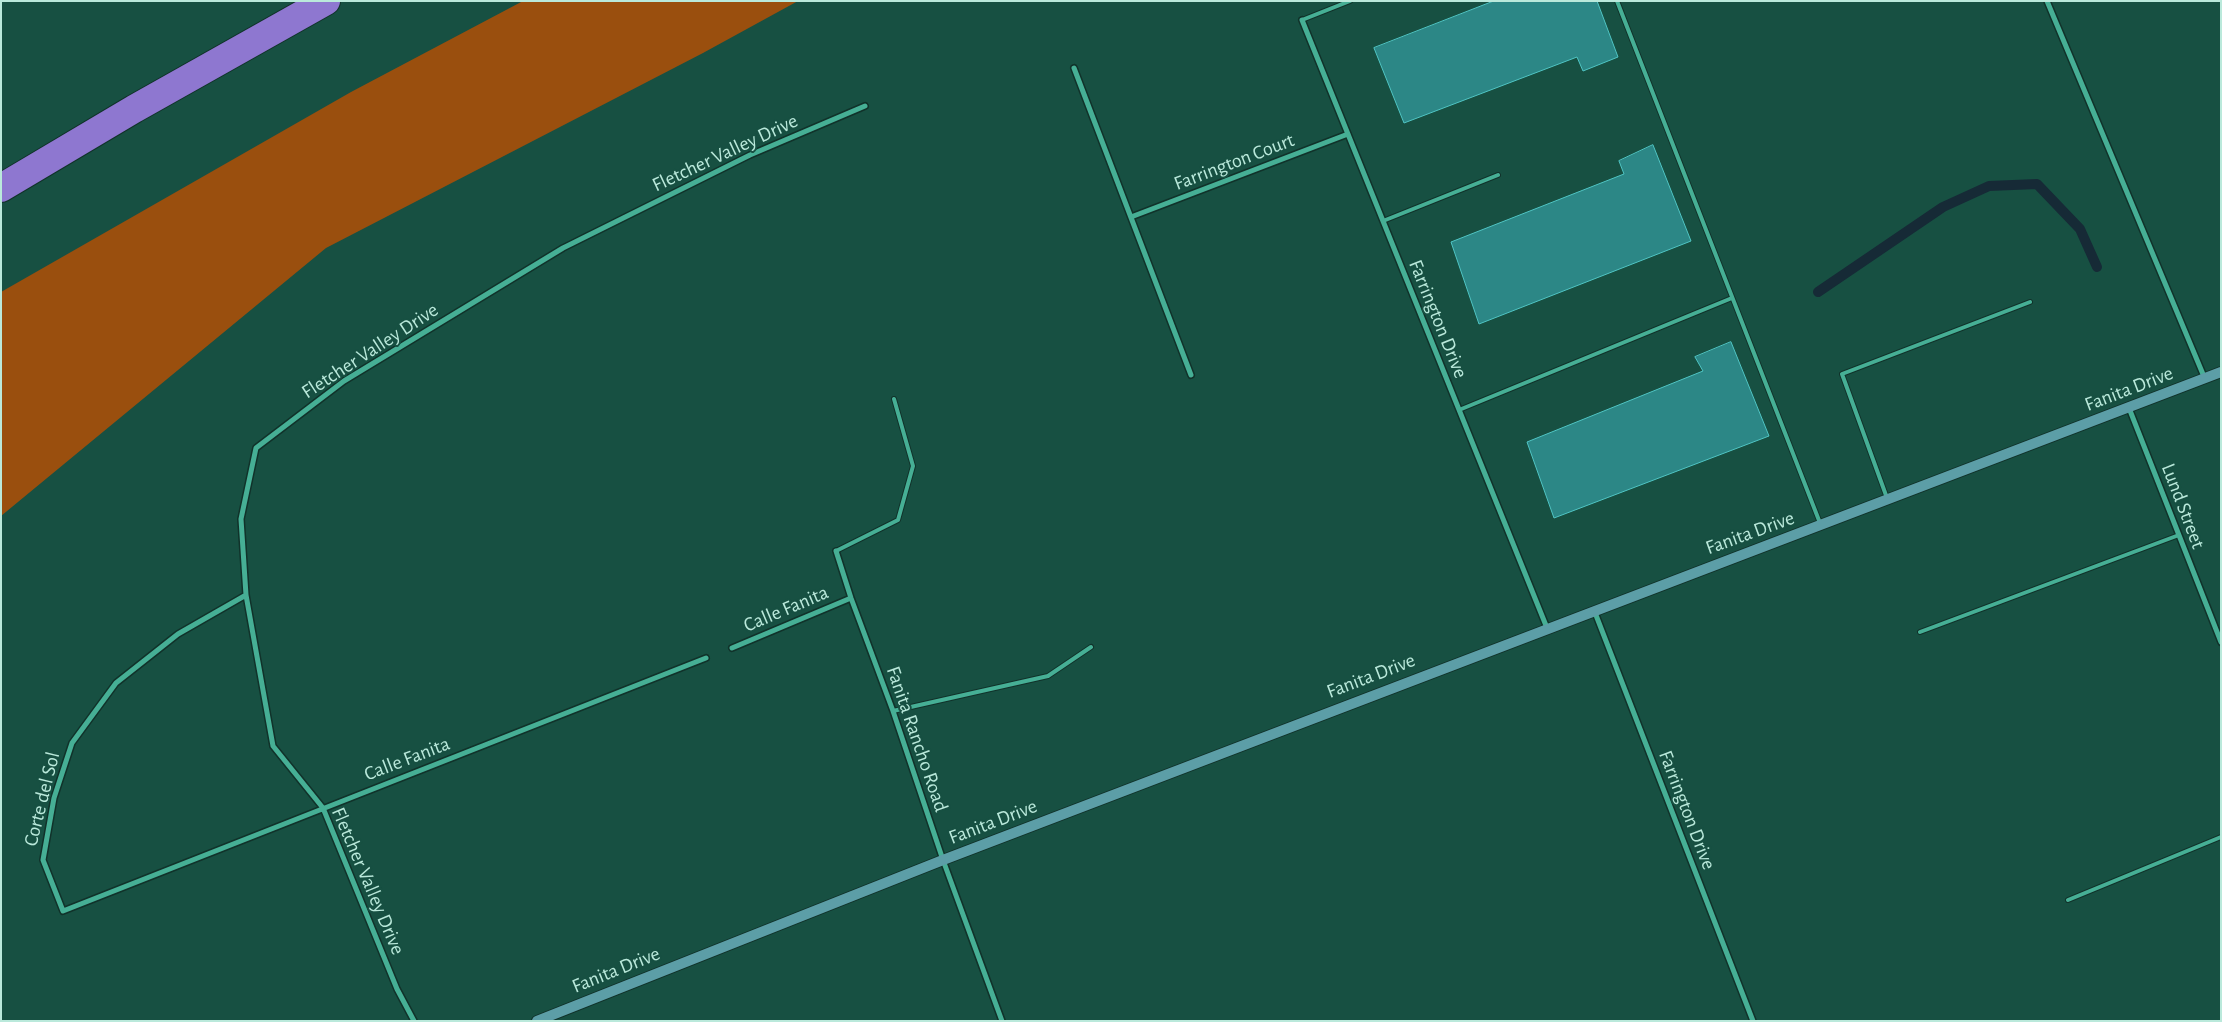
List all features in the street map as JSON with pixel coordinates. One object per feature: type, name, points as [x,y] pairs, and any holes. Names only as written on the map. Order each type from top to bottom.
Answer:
[{"type":"highway","points":[[1,188],[142,104],[326,1]]},
{"type":"main road","name":"Fanita Drive","points":[[537,1021],[943,860],[1546,628],[1888,500],[2221,372]]},
{"type":"street","points":[[2047,1],[2204,379]]},
{"type":"street","name":"Farrington Drive","points":[[1302,20],[1546,628]]},
{"type":"street","points":[[1074,68],[1191,375]]},
{"type":"street","name":"Fletcher Valley Drive","points":[[414,1021],[397,989],[323,808],[273,746],[246,595],[241,519],[256,448],[344,381],[563,248],[750,155],[865,106]]},
{"type":"street","name":"Farrington Court","points":[[1131,217],[1348,134]]},
{"type":"street","name":"Lund Street","points":[[2129,408],[2221,642]]},
{"type":"street","name":"Fanita Rancho Road","points":[[836,551],[851,598],[893,711],[943,860],[1002,1021]]},
{"type":"street","name":"Corte del Sol","points":[[62,911],[43,860],[54,798],[72,744],[116,683],[178,634],[246,595]]},
{"type":"street","name":"Calle Fanita","points":[[732,648],[851,598]]},
{"type":"street","name":"Farrington Drive","points":[[1594,610],[1753,1021]]},
{"type":"street","name":"Calle Fanita","points":[[62,911],[706,658]]},
{"type":"lane","points":[[1302,20],[1350,1]]},
{"type":"lane","points":[[1617,1],[1821,525]]},
{"type":"lane","points":[[1382,221],[1498,176]]},
{"type":"lane","points":[[1459,410],[1732,298]]},
{"type":"lane","points":[[1888,500],[1842,374],[2030,302]]},
{"type":"lane","points":[[836,551],[898,520],[913,466],[894,399]]},
{"type":"lane","points":[[1920,632],[2179,535]]},
{"type":"lane","points":[[893,711],[1048,676],[1091,647]]},
{"type":"lane","points":[[2068,900],[2221,838]]},
{"type":"shaded area","points":[[523,1],[798,1],[703,53],[326,248],[1,516],[1,292],[351,92]]},
{"type":"building","points":[[1494,1],[1597,1],[1618,57],[1583,71],[1577,57],[1404,123],[1374,48]]},
{"type":"building","points":[[1653,145],[1691,241],[1479,324],[1451,242],[1624,174],[1619,161]]},
{"type":"building","points":[[1731,342],[1769,436],[1554,518],[1527,442],[1703,371],[1695,357]]},
{"type":"waterway","points":[[1818,292],[1943,207],[1989,186],[2037,184],[2080,229],[2097,267]]}]
